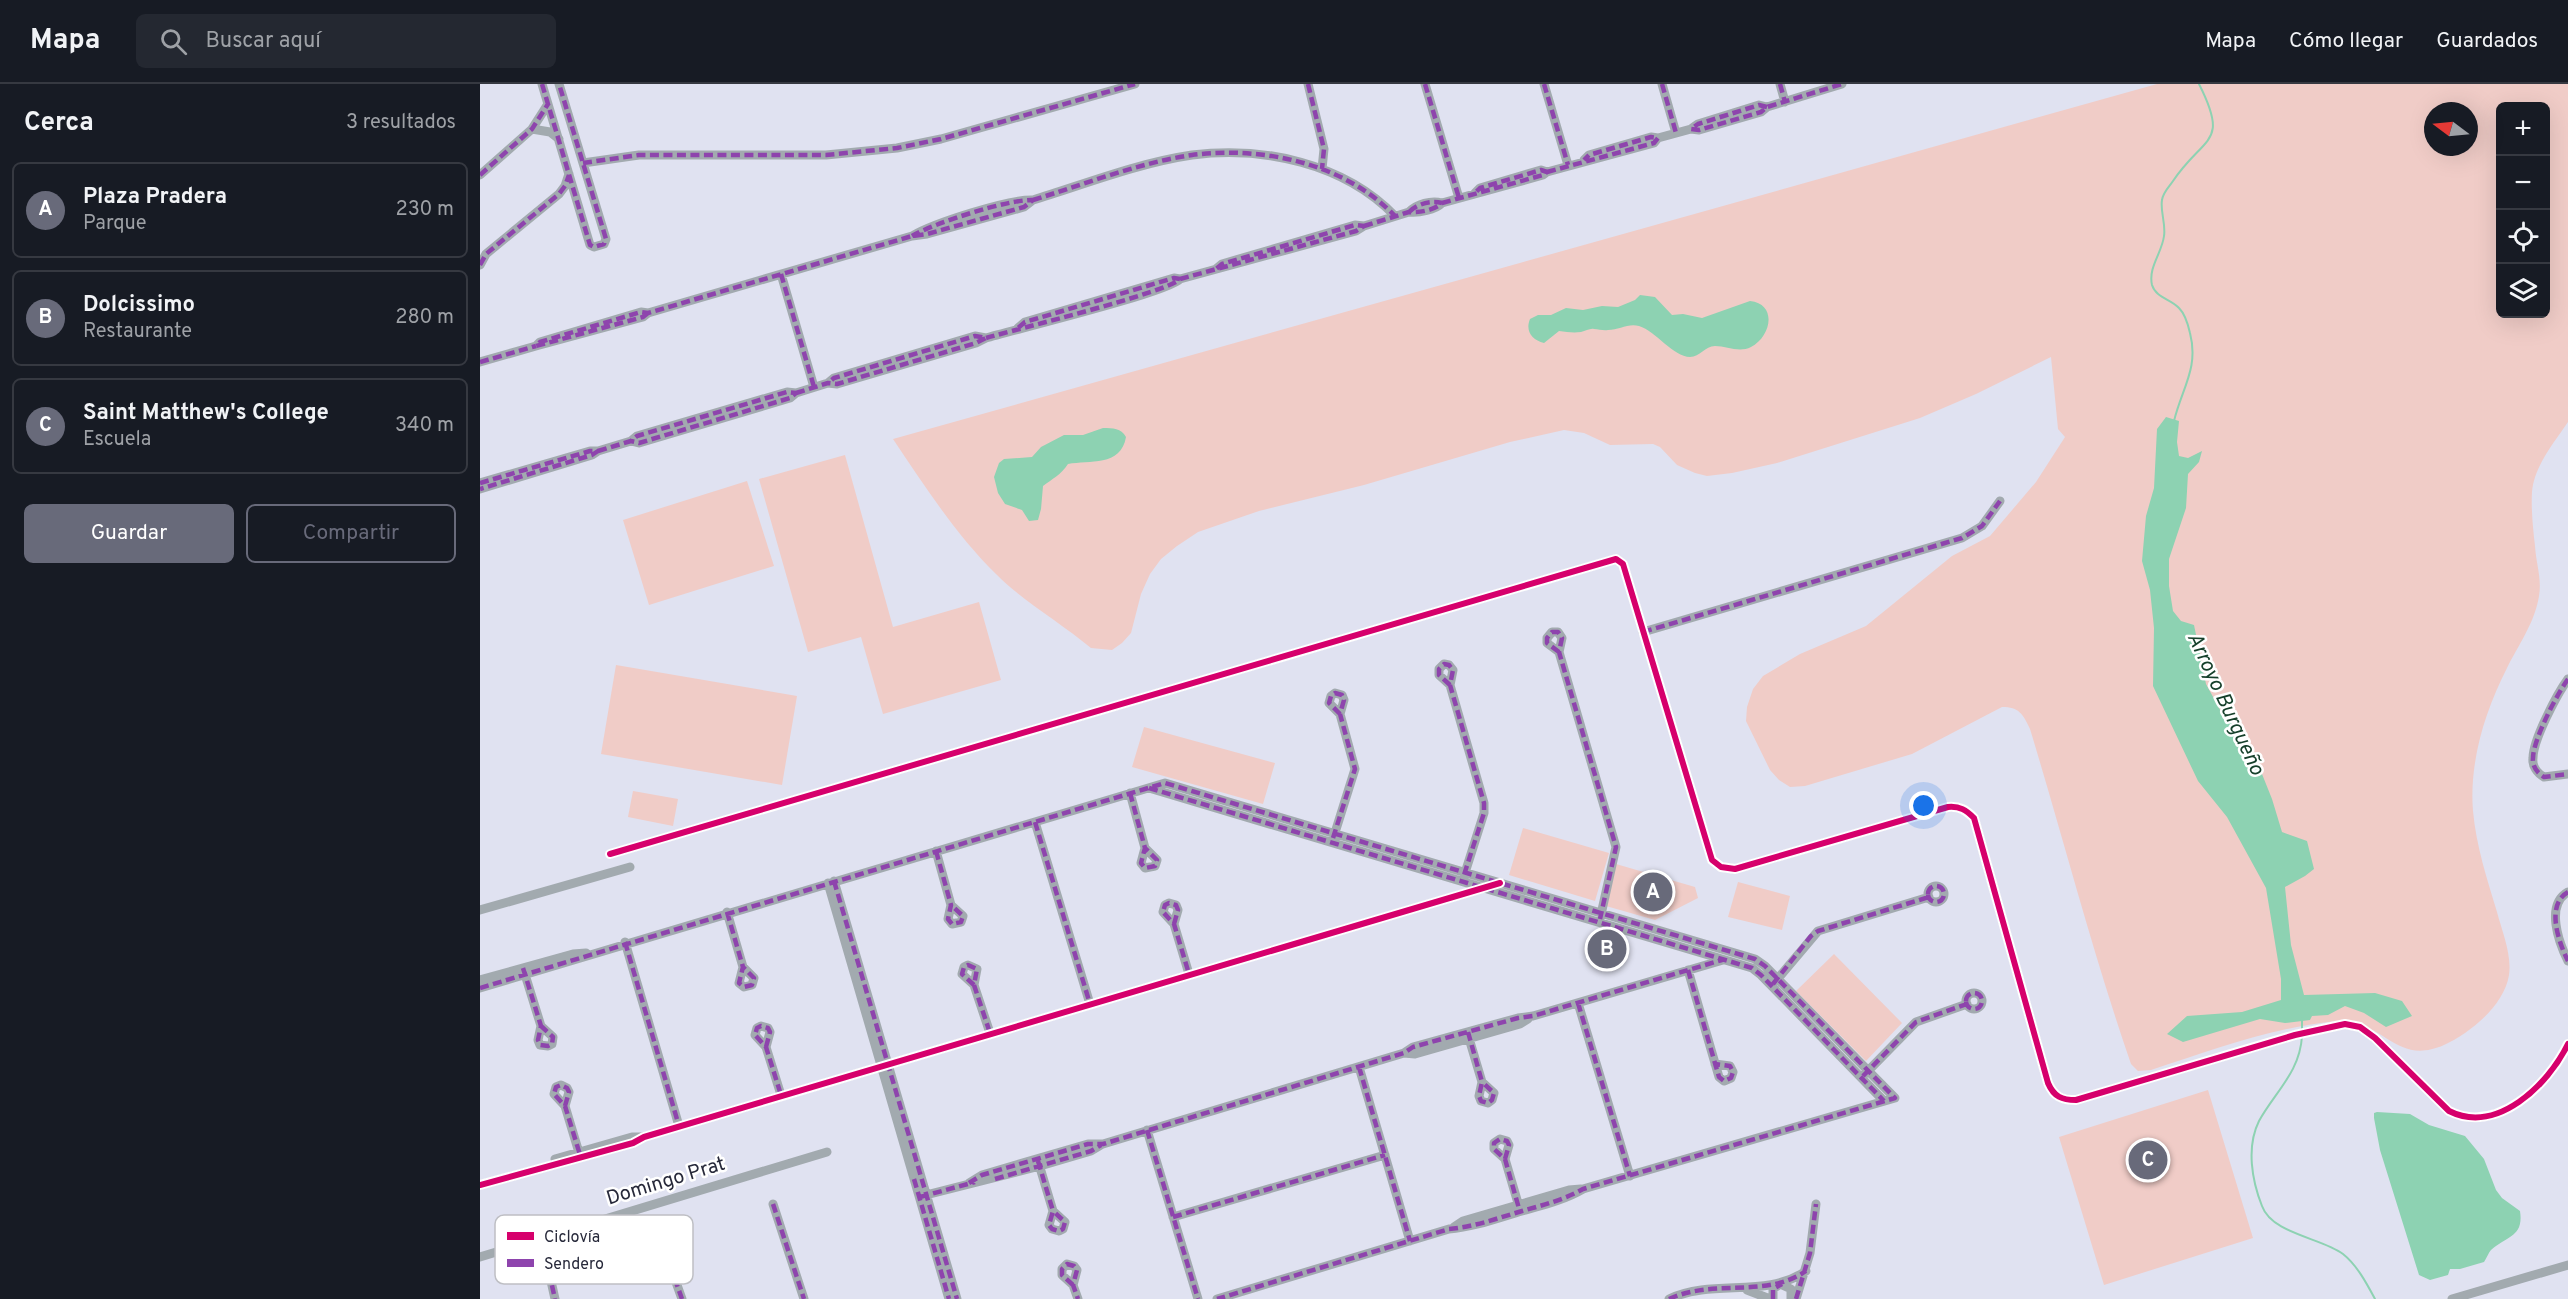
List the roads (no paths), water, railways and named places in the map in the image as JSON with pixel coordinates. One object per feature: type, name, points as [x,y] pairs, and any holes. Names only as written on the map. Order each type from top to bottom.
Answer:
[{"type":"street","points":[[542,84],[590,245],[594,247],[604,244],[606,239],[559,84]]},
{"type":"street","points":[[583,163],[651,154],[817,155],[897,148],[941,139],[1135,84]]},
{"type":"street","points":[[1308,84],[1324,149],[1323,169]]},
{"type":"street","points":[[1425,84],[1458,198]]},
{"type":"street","points":[[1544,84],[1568,165]]},
{"type":"street","points":[[1662,84],[1676,132]]},
{"type":"street","points":[[1780,84],[1785,102]]},
{"type":"street","points":[[480,489],[505,479],[592,455],[631,441],[639,443],[790,398],[796,393],[828,383],[834,378],[976,343],[1174,278],[1180,279],[1216,269],[1222,264],[1307,242],[1355,225],[1364,226],[1409,212],[1438,207],[1442,203],[1543,175],[1547,171],[1584,160],[1590,161],[1654,143],[1658,138],[1759,105],[1767,107],[1842,84]]},
{"type":"street","points":[[480,175],[532,129],[548,104]]},
{"type":"street","points":[[532,129],[550,132],[559,139]]},
{"type":"street","points":[[480,362],[536,346],[540,342],[593,329],[641,312],[648,313],[912,236],[926,228],[1024,207],[1033,200],[1154,164],[1192,156],[1258,154],[1323,169],[1370,194],[1395,216]]},
{"type":"street","points":[[480,265],[486,254],[559,194],[569,174]]},
{"type":"street","points":[[559,194],[576,199]]},
{"type":"street","points":[[780,274],[814,387]]},
{"type":"street","points":[[480,483],[505,479]]},
{"type":"street","points":[[1643,632],[1962,538],[1982,526],[2000,501]]},
{"type":"street","points":[[610,854],[1610,559],[1620,560],[1623,564],[1712,860],[1716,864],[1734,868],[1948,807],[1963,808],[1974,818],[2048,1083],[2058,1098],[2076,1100],[2337,1024],[2360,1027],[2375,1038],[2449,1111],[2465,1117],[2482,1117],[2520,1100],[2549,1075],[2568,1044]]},
{"type":"street","points":[[1559,652],[1616,847],[1600,918]]},
{"type":"street","points":[[2568,679],[2552,705],[2532,759],[2536,771],[2544,777],[2568,774]]},
{"type":"street","points":[[1450,685],[1484,803],[1484,813],[1463,877],[1464,894]]},
{"type":"street","points":[[1333,838],[1355,769],[1340,714]]},
{"type":"street","points":[[480,987],[573,954],[589,953],[1149,788],[1333,838],[1463,877],[1500,883],[1600,918]]},
{"type":"street","points":[[1130,793],[1145,848]]},
{"type":"street","points":[[1035,822],[1090,1004]]},
{"type":"street","points":[[936,851],[951,905]]},
{"type":"street","points":[[480,910],[630,867]]},
{"type":"street","points":[[1463,877],[1484,888],[1600,918],[1704,949],[1739,955],[1760,962],[1775,982],[1865,1075],[1884,1101]]},
{"type":"street","points":[[831,882],[923,1196],[957,1299]]},
{"type":"street","points":[[480,1185],[517,1174],[527,1168],[580,1155],[632,1137],[644,1137],[1500,883]]},
{"type":"street","points":[[2568,892],[2560,899],[2556,913],[2559,935],[2568,961]]},
{"type":"street","points":[[1775,982],[1818,931],[1929,897]]},
{"type":"street","points":[[727,912],[742,967]]},
{"type":"street","points":[[1174,924],[1190,974]]},
{"type":"street","points":[[625,942],[679,1126]]},
{"type":"street","points":[[1704,949],[1724,960],[1752,968],[1775,982]]},
{"type":"street","points":[[1702,966],[1704,949]]},
{"type":"street","points":[[923,1196],[969,1183],[982,1175],[1039,1162],[1088,1144],[1103,1144],[1359,1067],[1404,1053],[1413,1047],[1468,1035],[1518,1018],[1533,1016],[1739,955]]},
{"type":"street","points":[[1688,970],[1715,1064]]},
{"type":"street","points":[[480,980],[524,971]]},
{"type":"street","points":[[524,971],[541,1026]]},
{"type":"street","points":[[974,985],[990,1033]]},
{"type":"street","points":[[1578,1003],[1630,1176]]},
{"type":"street","points":[[1865,1075],[1916,1022],[1967,1004]]},
{"type":"street","points":[[1468,1035],[1482,1082]]},
{"type":"street","points":[[766,1047],[781,1095]]},
{"type":"street","points":[[1359,1067],[1410,1241]]},
{"type":"street","points":[[1216,1299],[1449,1229],[1463,1221],[1519,1208],[1569,1190],[1583,1189],[1630,1176],[1895,1098],[1865,1075]]},
{"type":"street","points":[[565,1106],[580,1155]]},
{"type":"street","points":[[1148,1130],[1198,1299]]},
{"type":"street","name":"Domingo Prat","points":[[619,1215],[827,1152]]},
{"type":"street","points":[[1173,1217],[1385,1155]]},
{"type":"street","points":[[1505,1159],[1519,1208]]},
{"type":"street","points":[[1039,1162],[1053,1211]]},
{"type":"street","points":[[923,1196],[949,1299]]},
{"type":"street","points":[[773,1204],[804,1299]]},
{"type":"street","points":[[1669,1299],[1682,1293],[1706,1288],[1744,1289],[1778,1285],[1786,1285],[1794,1296],[1806,1271],[1816,1204]]},
{"type":"street","name":"Domingo Prat","points":[[480,1257],[495,1252]]},
{"type":"street","points":[[2452,1299],[2568,1265]]},
{"type":"street","points":[[1744,1289],[1772,1299],[1772,1292],[1778,1285],[1806,1271]]},
{"type":"street","points":[[552,1284],[555,1299]]},
{"type":"street","points":[[677,1284],[682,1299]]},
{"type":"street","points":[[1073,1285],[1078,1299]]},
{"type":"waterway","name":"Arroyo Burgueño","points":[[2174,421],[2191,368],[2192,345],[2183,313],[2176,305],[2157,293],[2151,278],[2164,236],[2162,204],[2164,194],[2184,166],[2203,146],[2213,129],[2208,104],[2199,84]]},
{"type":"waterway","name":"Arroyo Burgueño","points":[[2302,1018],[2302,1031]]},
{"type":"waterway","name":"Arroyo Burgueño","points":[[2302,1036],[2292,1071],[2265,1110],[2255,1131],[2252,1153],[2255,1186],[2267,1215],[2286,1229],[2334,1248],[2343,1254],[2357,1269],[2375,1299]]},
{"type":"place","name":"Plaza Pradera","points":[[1653,892]]},
{"type":"place","name":"Dolcissimo","points":[[1607,949]]},
{"type":"place","name":"Saint Matthew's College","points":[[2148,1160]]}]
